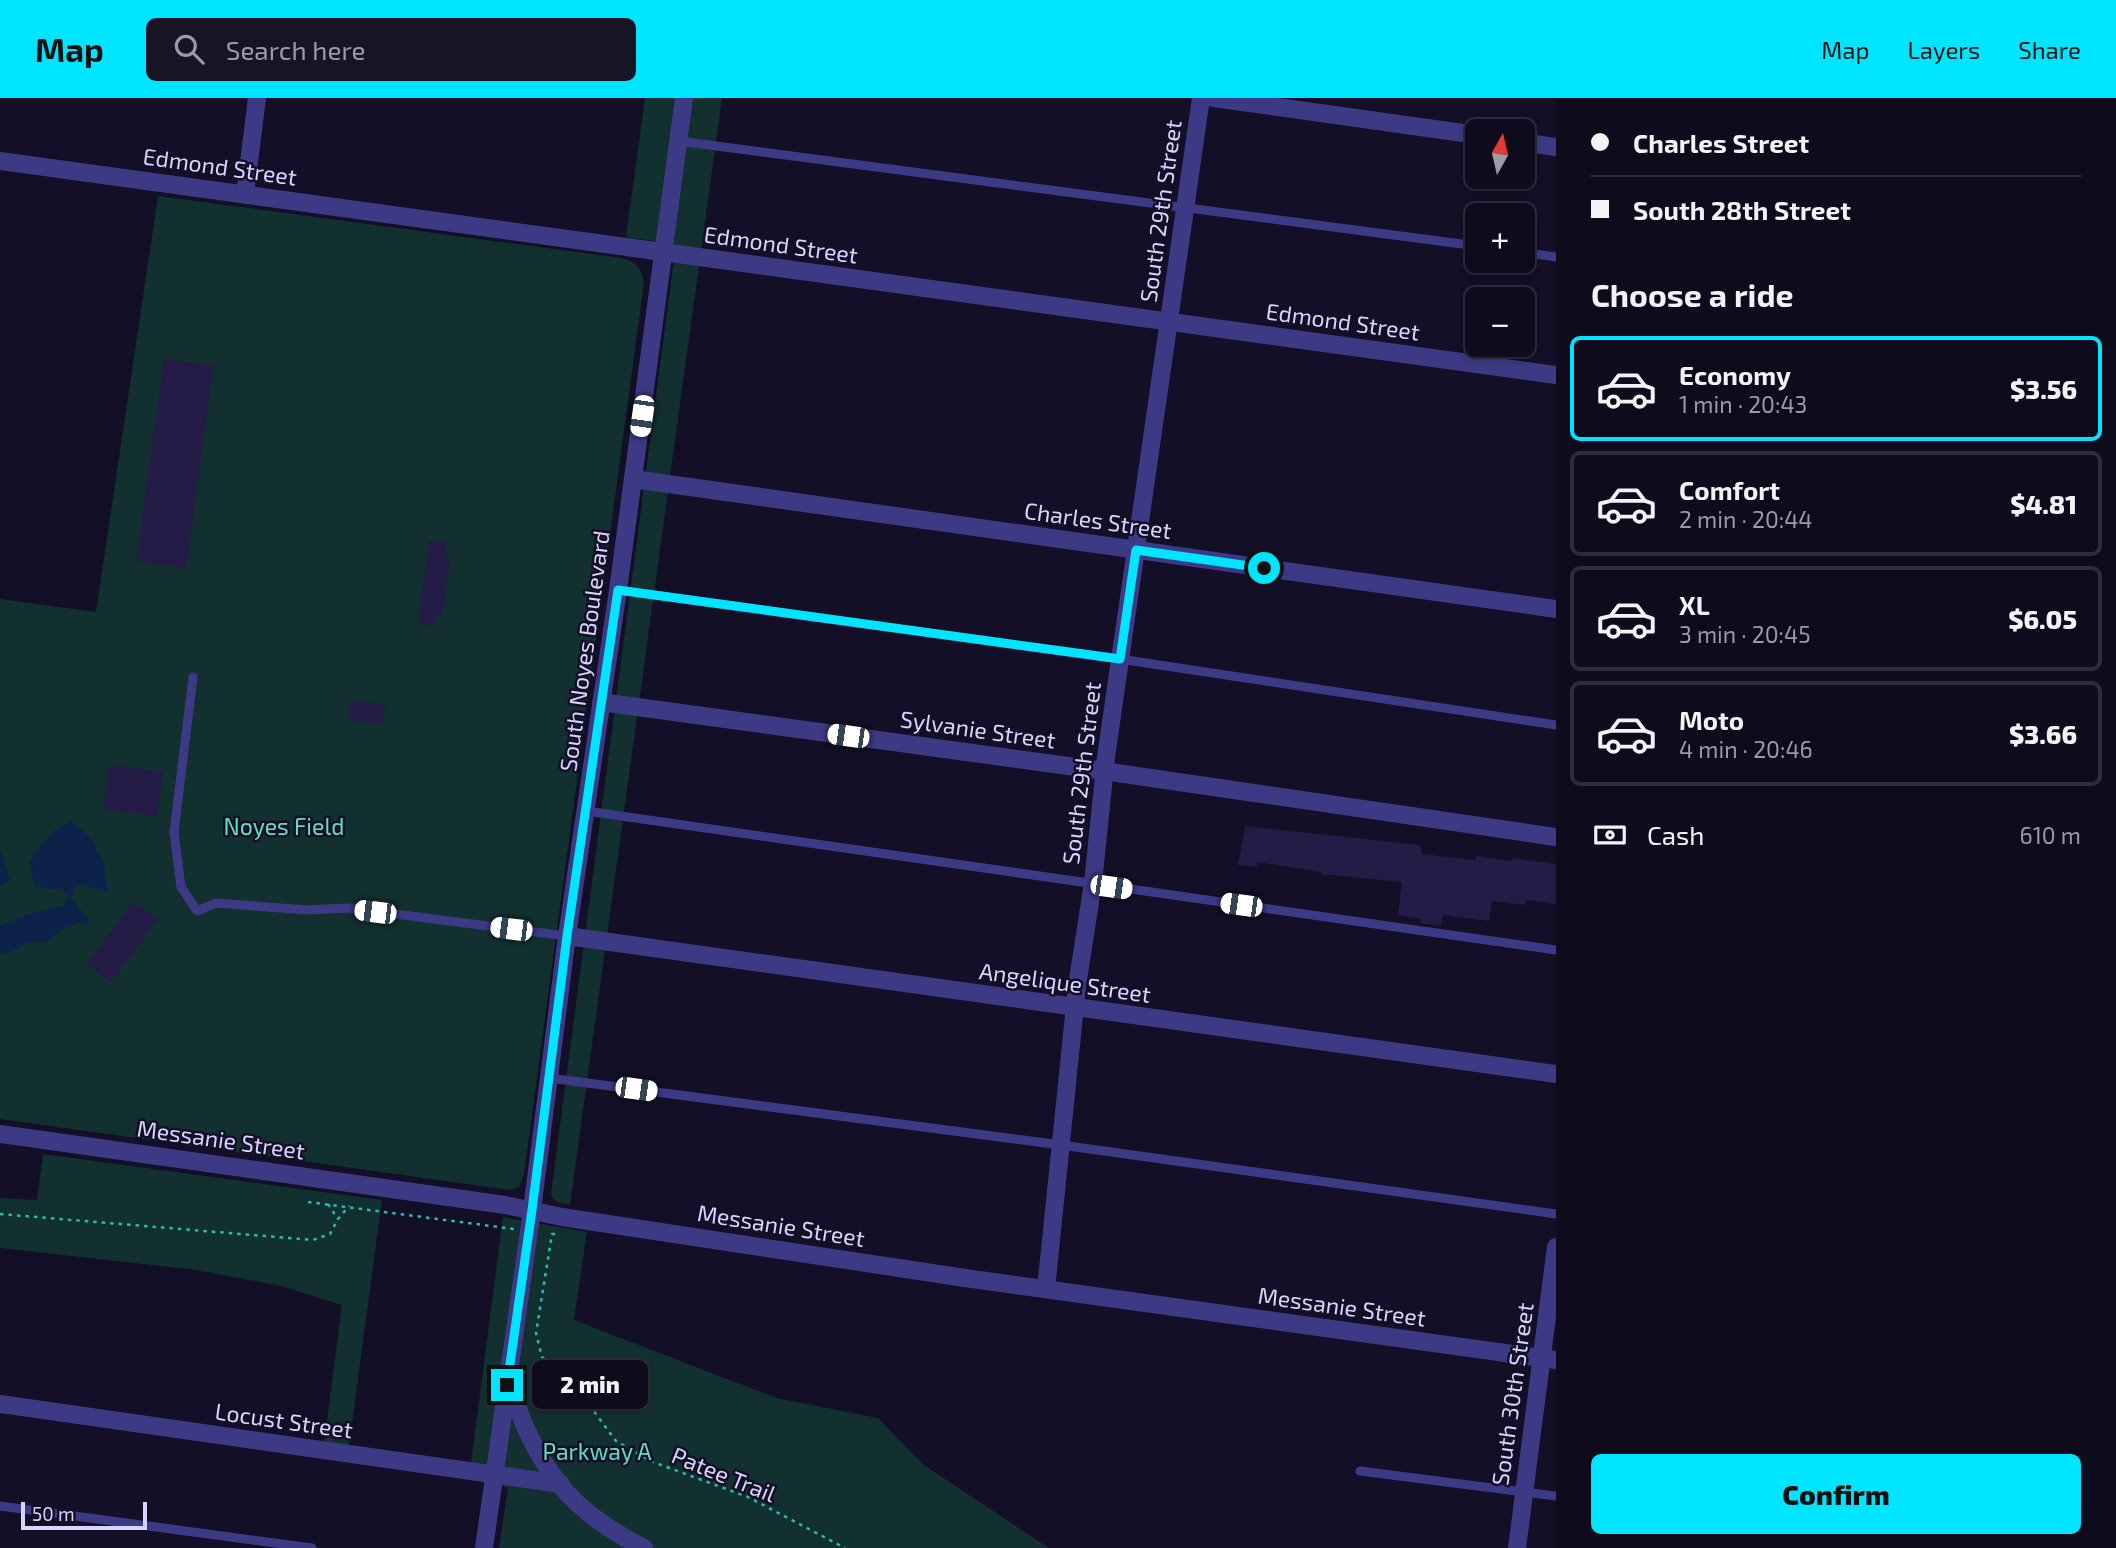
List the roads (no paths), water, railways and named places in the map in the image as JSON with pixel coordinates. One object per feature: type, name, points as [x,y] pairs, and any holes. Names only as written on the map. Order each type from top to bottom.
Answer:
[{"type":"street","points":[[245,194],[257,98]]},
{"type":"street","name":"South Noyes Boulevard","points":[[510,1363],[684,98]]},
{"type":"street","name":"South 29th Street","points":[[1046,1289],[1075,1009],[1105,772],[1201,98]]},
{"type":"street","points":[[1214,98],[1465,133]]},
{"type":"street","points":[[1535,144],[1556,147]]},
{"type":"street","name":"Edmond Street","points":[[0,161],[1556,375]]},
{"type":"street","name":"Charles Street","points":[[633,479],[1556,609]]},
{"type":"street","name":"Sylvanie Street","points":[[601,702],[1556,836]]},
{"type":"street","name":"Angelique Street","points":[[567,936],[1556,1074]]},
{"type":"street","name":"Messanie Street","points":[[0,1133],[532,1210],[562,1217],[1046,1289],[1548,1359]]},
{"type":"street","name":"South 30th Street","points":[[1517,1548],[1523,1493],[1548,1359],[1556,1247]]},
{"type":"street","points":[[484,1548],[510,1363]]},
{"type":"street","points":[[510,1363],[514,1399],[531,1437],[561,1484],[575,1501],[602,1524],[645,1548]]},
{"type":"street","name":"Locust Street","points":[[0,1404],[561,1484]]},
{"type":"lane","points":[[678,141],[1465,244]]},
{"type":"lane","points":[[1535,254],[1556,257]]},
{"type":"lane","points":[[618,590],[1120,659],[1556,725]]},
{"type":"lane","points":[[193,677],[174,832],[181,887],[197,911],[216,903],[307,909],[348,908],[567,936]]},
{"type":"lane","points":[[586,811],[1556,950]]},
{"type":"lane","points":[[548,1077],[1556,1214]]},
{"type":"lane","points":[[1360,1471],[1556,1496]]},
{"type":"lane","points":[[0,1506],[312,1548]]},
{"type":"water","points":[[71,821],[87,835],[99,852],[105,871],[107,893],[82,884],[75,887],[72,899],[90,921],[85,925],[82,921],[61,930],[48,941],[28,942],[11,952],[0,954],[0,925],[64,906],[68,897],[64,892],[35,886],[29,862],[52,832]]},
{"type":"water","points":[[0,849],[10,880],[0,886]]},
{"type":"park label","name":"Noyes Field","points":[[284,826]]},
{"type":"park label","name":"Parkway A","points":[[597,1451]]}]
